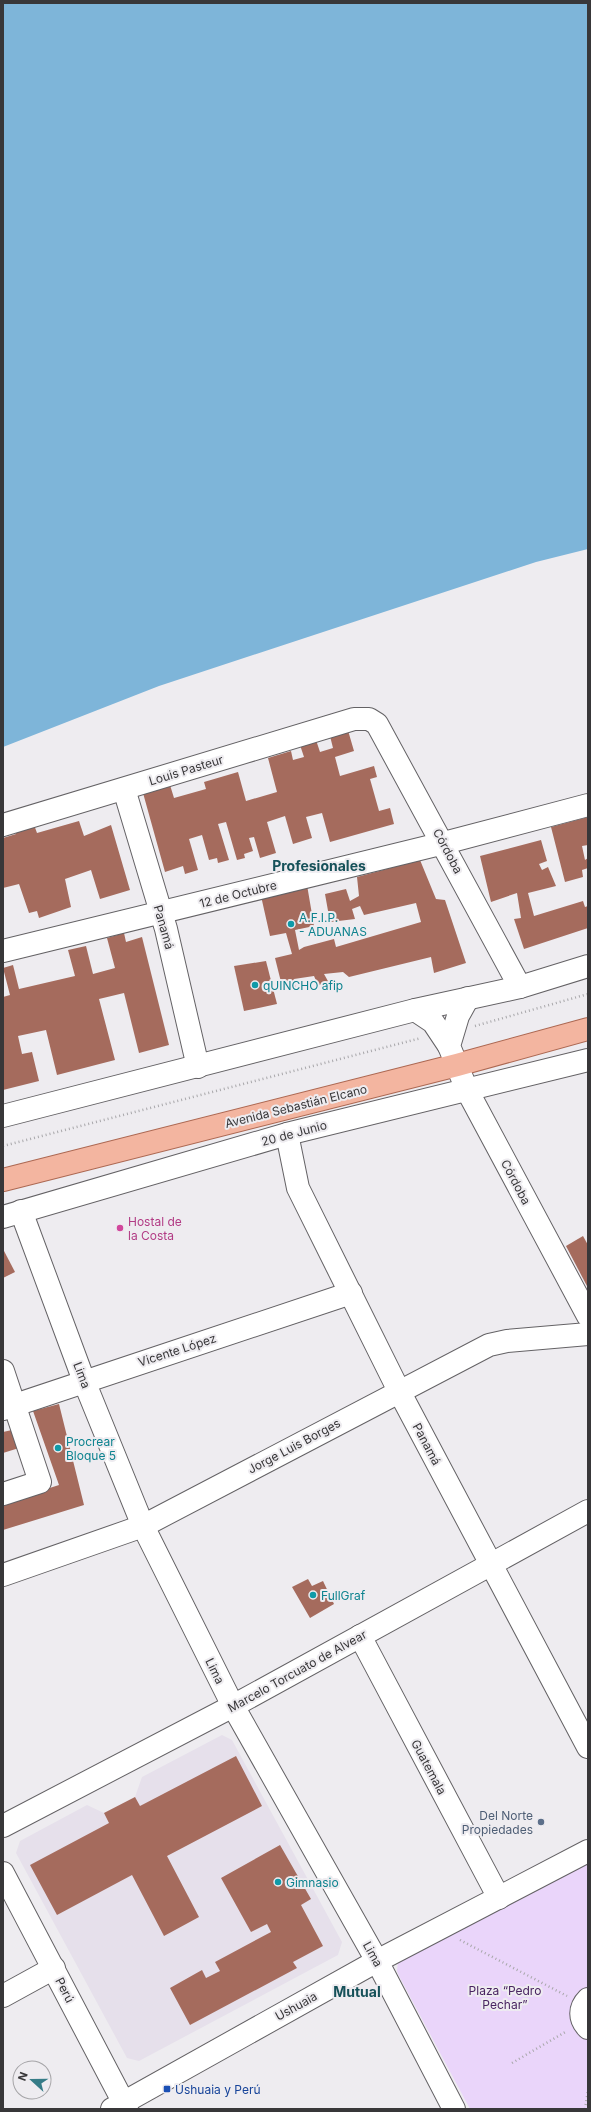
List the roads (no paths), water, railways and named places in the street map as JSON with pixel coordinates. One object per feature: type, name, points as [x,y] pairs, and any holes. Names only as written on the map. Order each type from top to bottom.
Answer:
[{"type":"main road","name":"Avenida Sebastián Elcano","points":[[3,1180],[450,1044],[588,1029]]},
{"type":"street","name":"Louis Pasteur","points":[[3,825],[354,719],[369,719]]},
{"type":"street","name":"Córdoba","points":[[369,719],[378,724],[444,843],[520,987]]},
{"type":"street","name":"Panamá","points":[[124,789],[161,913],[198,1067]]},
{"type":"street","name":"12 de Octubre","points":[[3,951],[444,843],[588,805]]},
{"type":"street","points":[[3,1116],[415,1010],[520,987],[588,966]]},
{"type":"street","points":[[450,1044],[458,1016],[468,998]]},
{"type":"street","name":"Córdoba","points":[[415,1010],[433,1022],[450,1044],[467,1090],[588,1316]]},
{"type":"street","name":"20 de Junio","points":[[12,1214],[287,1134],[588,1060]]},
{"type":"street","name":"Panamá","points":[[287,1134],[298,1188],[399,1391],[588,1747]]},
{"type":"street","name":"Lima","points":[[12,1214],[84,1381],[143,1526],[232,1706],[377,1961],[447,2107]]},
{"type":"street","name":"Vicente López","points":[[9,1407],[351,1293]]},
{"type":"street","name":"Jorge Luis Borges","points":[[3,1575],[143,1526],[489,1345],[507,1341],[588,1334]]},
{"type":"street","points":[[3,1371],[9,1407],[40,1482],[3,1494]]},
{"type":"street","name":"Marcelo Torcuato de Alvear","points":[[3,1826],[232,1706],[588,1511]]},
{"type":"street","name":"Guatemala","points":[[360,1636],[499,1898]]},
{"type":"street","name":"Ushuaia","points":[[121,2107],[377,1961],[588,1851]]},
{"type":"street","name":"Perú","points":[[3,1872],[54,1968],[121,2107]]},
{"type":"street","points":[[3,1996],[54,1968]]},
{"type":"water","points":[[3,3],[588,3],[588,549],[536,562],[159,686],[3,747]]},
{"type":"place","name":"A.F.I.P. - ADUANAS","points":[[291,924]]},
{"type":"place","name":"qUINCHO afip","points":[[255,985]]},
{"type":"place","name":"Hostal de la Costa","points":[[120,1228]]},
{"type":"place","name":"Procrear Bloque 5","points":[[58,1448]]},
{"type":"place","name":"FullGraf","points":[[313,1595]]},
{"type":"place","name":"Del Norte Propiedades","points":[[541,1822]]},
{"type":"place","name":"Gimnasio","points":[[278,1882]]},
{"type":"place","name":"Ushuaia y Perú","points":[[167,2089]]},
{"type":"district","name":"Profesionales","points":[[319,865]]},
{"type":"district","name":"Mutual","points":[[357,1991]]},
{"type":"park label","name":"Plaza “Pedro Pechar”","points":[[505,1997]]}]
